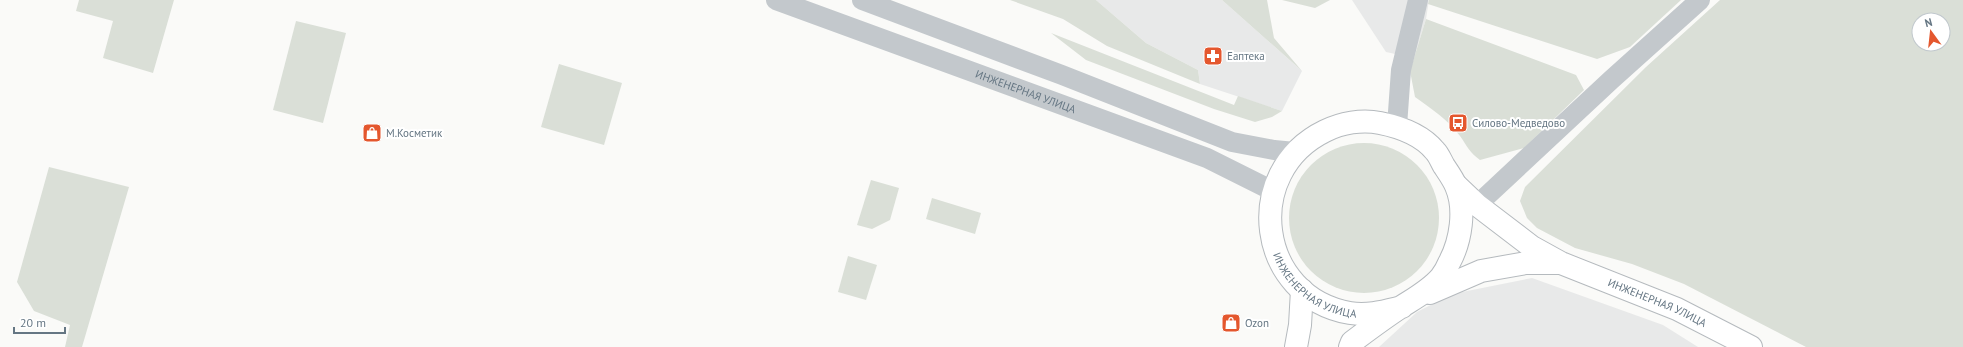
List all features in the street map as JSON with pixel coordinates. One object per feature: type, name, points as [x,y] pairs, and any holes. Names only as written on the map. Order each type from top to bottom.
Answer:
[{"type":"main road","name":"ИНЖЕНЕРНАЯ УЛИЦА","points":[[1561,263],[1526,263],[1481,271],[1410,302],[1376,313],[1350,313],[1324,305],[1302,290],[1287,274],[1277,256],[1270,234],[1269,213],[1273,192],[1282,170],[1296,152],[1313,137],[1334,127],[1356,122],[1377,122],[1397,126],[1417,136],[1435,151],[1457,186],[1477,205],[1532,247],[1561,263],[1677,309],[1751,347]]},
{"type":"main road","name":"ИНЖЕНЕРНАЯ УЛИЦА","points":[[1410,302],[1442,277],[1457,249],[1462,217],[1457,186]]},
{"type":"main road","points":[[1296,347],[1300,325],[1302,290]]},
{"type":"main road","points":[[1350,347],[1352,342],[1410,302]]},
{"type":"street","name":"ИНЖЕНЕРНАЯ УЛИЦА","points":[[776,0],[1203,157],[1273,192]]},
{"type":"street","points":[[862,0],[1062,75],[1232,142],[1274,150],[1296,152]]},
{"type":"street","points":[[1397,126],[1401,70],[1418,0]]},
{"type":"street","points":[[1477,205],[1611,80],[1700,0]]},
{"type":"shaded area","points":[[79,0],[174,0],[153,73],[103,58],[113,21],[76,11]]},
{"type":"shaded area","points":[[1010,0],[1096,0],[1146,43],[1198,70],[1200,84],[1107,46],[1063,19]]},
{"type":"shaded area","points":[[1096,0],[1222,0],[1302,71],[1282,111],[1200,84],[1198,70],[1146,43]]},
{"type":"shaded area","points":[[1222,0],[1267,0],[1274,38],[1302,71]]},
{"type":"shaded area","points":[[1282,0],[1330,0],[1315,8]]},
{"type":"shaded area","points":[[1352,0],[1429,0],[1426,19],[1414,58],[1386,52]]},
{"type":"shaded area","points":[[1429,0],[1681,0],[1630,47],[1597,59],[1428,4]]},
{"type":"shaded area","points":[[1720,0],[1963,0],[1963,347],[1806,347],[1684,284],[1632,264],[1575,248],[1537,228],[1527,218],[1520,201],[1525,187],[1646,67]]},
{"type":"shaded area","points":[[1426,19],[1576,75],[1584,90],[1524,148],[1480,160],[1471,152],[1460,136],[1445,120],[1434,110],[1415,97],[1410,71]]},
{"type":"shaded area","points":[[296,21],[346,33],[323,123],[273,110]]},
{"type":"shaded area","points":[[1051,33],[1234,105],[1238,96],[1282,111],[1272,117],[1255,122],[1214,109],[1086,60]]},
{"type":"shaded area","points":[[559,64],[622,83],[604,145],[541,127]]},
{"type":"shaded area","points":[[1364,143],[1393,149],[1417,165],[1433,189],[1439,218],[1433,247],[1417,271],[1393,287],[1364,293],[1335,287],[1311,271],[1295,247],[1289,218],[1295,189],[1311,165],[1335,149]]},
{"type":"shaded area","points":[[49,167],[129,187],[82,347],[65,347],[70,325],[34,311],[17,282]]},
{"type":"shaded area","points":[[871,180],[899,188],[890,220],[872,229],[857,225]]},
{"type":"shaded area","points":[[932,198],[981,213],[975,234],[926,219]]},
{"type":"shaded area","points":[[848,256],[877,265],[866,300],[838,292]]},
{"type":"shaded area","points":[[1532,278],[1663,325],[1698,347],[1379,347],[1417,312],[1452,294]]},
{"type":"place","name":"Еаптека","points":[[1213,56]]},
{"type":"place","name":"Силово-Медведово","points":[[1458,123]]},
{"type":"place","name":"М.Косметик","points":[[372,133]]},
{"type":"place","name":"Ozon","points":[[1231,323]]}]
